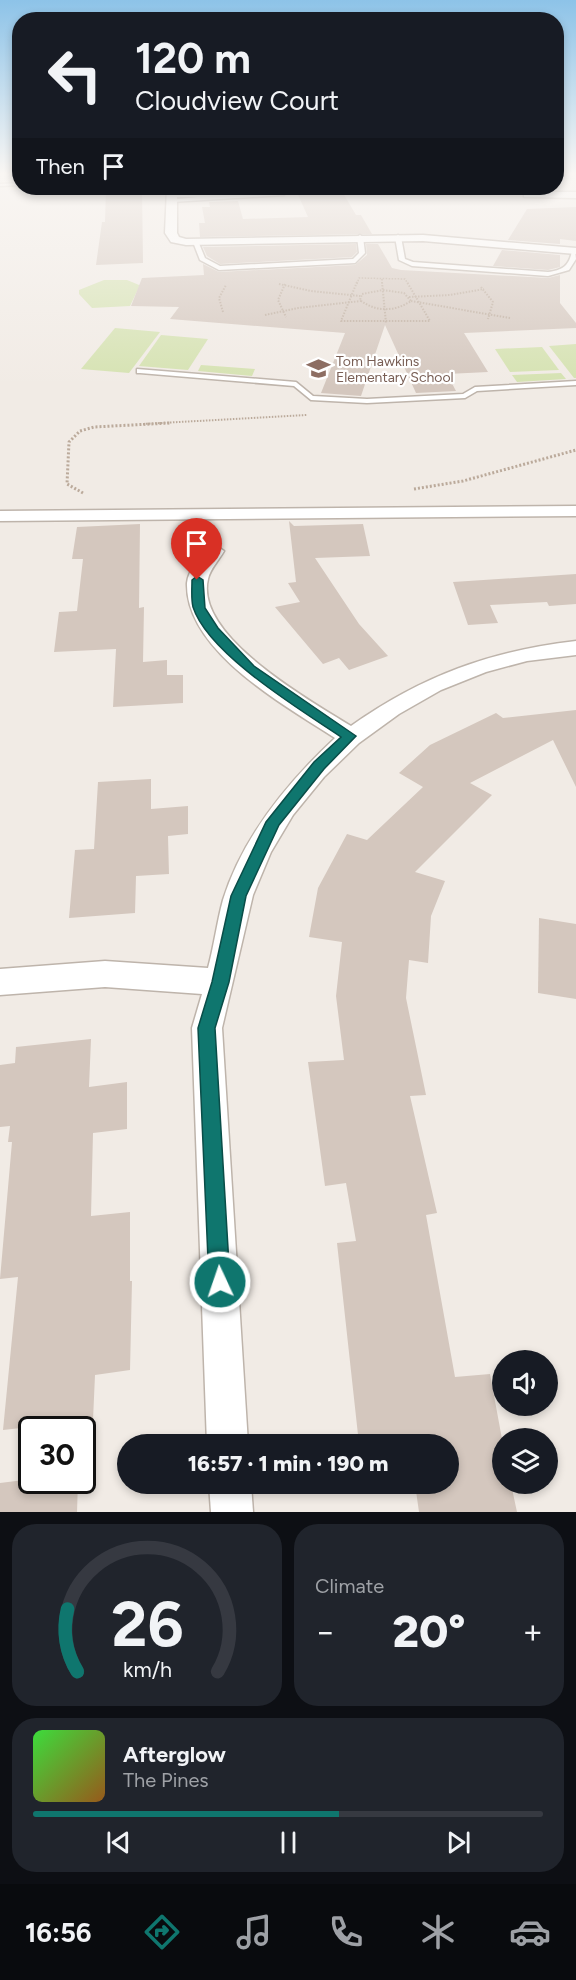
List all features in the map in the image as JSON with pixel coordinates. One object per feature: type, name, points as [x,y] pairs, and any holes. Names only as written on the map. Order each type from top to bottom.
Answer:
[{"type":"street","points":[[514,245],[576,251]]},
{"type":"street","points":[[0,516],[576,511]]},
{"type":"street","points":[[215,551],[197,580],[199,608],[213,630],[250,669],[350,736]]},
{"type":"street","points":[[227,1434],[207,1028],[220,982],[238,896],[274,822],[319,766],[350,736],[410,695],[466,671],[526,654],[576,648]]},
{"type":"street","points":[[0,982],[105,974],[220,982]]},
{"type":"street","points":[[231,1494],[232,1512]]},
{"type":"lane","points":[[197,245],[202,259],[219,268],[355,261],[362,253],[361,245]]},
{"type":"lane","points":[[399,245],[402,260],[412,264],[548,273],[568,270],[574,265],[576,251]]},
{"type":"lane","points":[[140,371],[296,384],[311,398],[367,401],[465,396],[475,389],[576,383]]},
{"type":"path","points":[[406,281],[430,321],[386,323],[341,321],[359,278],[382,279],[406,281],[417,282]]},
{"type":"path","points":[[382,279],[386,323]]},
{"type":"path","points":[[286,316],[277,298],[288,282]]},
{"type":"path","points":[[273,284],[351,296],[361,296],[367,292],[383,290],[398,291],[409,297],[490,287]]},
{"type":"path","points":[[224,312],[219,298],[226,285]]},
{"type":"path","points":[[470,285],[483,289],[493,302],[488,320]]},
{"type":"path","points":[[361,296],[361,302]]},
{"type":"path","points":[[409,297],[411,302]]},
{"type":"path","points":[[265,315],[281,310],[349,302],[361,302],[384,309],[399,308],[411,302],[510,318]]},
{"type":"path","points":[[87,494],[75,491],[67,484],[69,442],[80,431],[94,427],[308,415]]},
{"type":"path","points":[[408,490],[463,481],[576,450]]},
{"type":"green space","points":[[104,280],[127,280],[144,287],[139,287],[130,306],[92,308],[79,294],[79,290]]},
{"type":"green space","points":[[115,328],[160,332],[129,373],[81,369]]},
{"type":"green space","points":[[161,335],[208,339],[188,370],[139,366]]},
{"type":"green space","points":[[576,344],[576,378],[574,378],[549,346]]},
{"type":"green space","points":[[542,347],[559,370],[510,372],[495,349]]},
{"type":"green space","points":[[201,365],[255,369],[252,376],[198,371]]},
{"type":"green space","points":[[561,373],[566,379],[517,382],[512,375]]},
{"type":"building","points":[[99,245],[143,245],[143,263],[96,265]]},
{"type":"building","points":[[356,245],[357,252],[352,257],[220,264],[207,256],[203,247]]},
{"type":"building","points":[[366,245],[378,245],[392,268],[401,270],[548,278],[560,275],[560,303],[576,323],[576,328],[464,333],[488,372],[447,374],[456,391],[416,393],[385,325],[361,396],[321,393],[345,333],[170,319],[179,307],[131,306],[142,278],[204,275],[203,264],[219,272],[355,265],[367,255]]},
{"type":"building","points":[[502,250],[560,255],[560,267],[548,270],[493,266]]},
{"type":"building","points":[[289,521],[294,526],[363,524],[370,556],[315,558],[359,624],[388,656],[349,670],[339,658],[323,664],[275,607],[300,602],[288,583],[296,582]]},
{"type":"building","points":[[140,524],[139,608],[144,607],[143,662],[167,660],[167,675],[183,675],[183,703],[113,707],[116,649],[54,652],[59,612],[77,611],[83,559],[72,559],[77,527]]},
{"type":"building","points":[[576,574],[576,604],[549,606],[547,602],[490,605],[498,623],[468,625],[453,582]]},
{"type":"building","points":[[576,710],[576,787],[553,740],[470,783],[492,795],[415,872],[445,881],[431,916],[428,963],[409,960],[406,998],[426,1095],[410,1096],[437,1213],[426,1215],[455,1377],[490,1374],[492,1416],[498,1416],[500,1428],[492,1428],[492,1494],[513,1494],[517,1512],[419,1512],[416,1494],[459,1494],[459,1434],[358,1434],[337,1243],[356,1241],[346,1183],[325,1186],[308,1062],[344,1060],[336,996],[342,942],[309,937],[318,888],[347,834],[367,840],[423,787],[399,773],[430,745],[496,713],[503,718]]},
{"type":"building","points":[[151,779],[151,809],[188,806],[188,834],[168,836],[169,874],[136,876],[135,913],[69,918],[75,850],[94,849],[98,782]]},
{"type":"building","points":[[539,918],[576,924],[576,999],[538,993]]},
{"type":"building","points":[[91,1039],[89,1087],[127,1082],[127,1129],[93,1133],[91,1216],[130,1212],[130,1281],[132,1281],[130,1370],[95,1375],[93,1416],[18,1416],[18,1428],[3,1430],[18,1277],[0,1279],[12,1142],[8,1142],[10,1126],[0,1127],[0,1065],[15,1063],[16,1047]]},
{"type":"building","points":[[18,1481],[18,1494],[78,1494],[77,1512],[0,1512],[0,1483]]},
{"type":"place","name":"Tom Hawkins Elementary School","points":[[318,369]]},
{"type":"route","points":[[197,580],[199,608],[213,630],[250,669],[350,736],[319,766],[274,822],[238,896],[220,982],[207,1028],[220,1282]]}]
